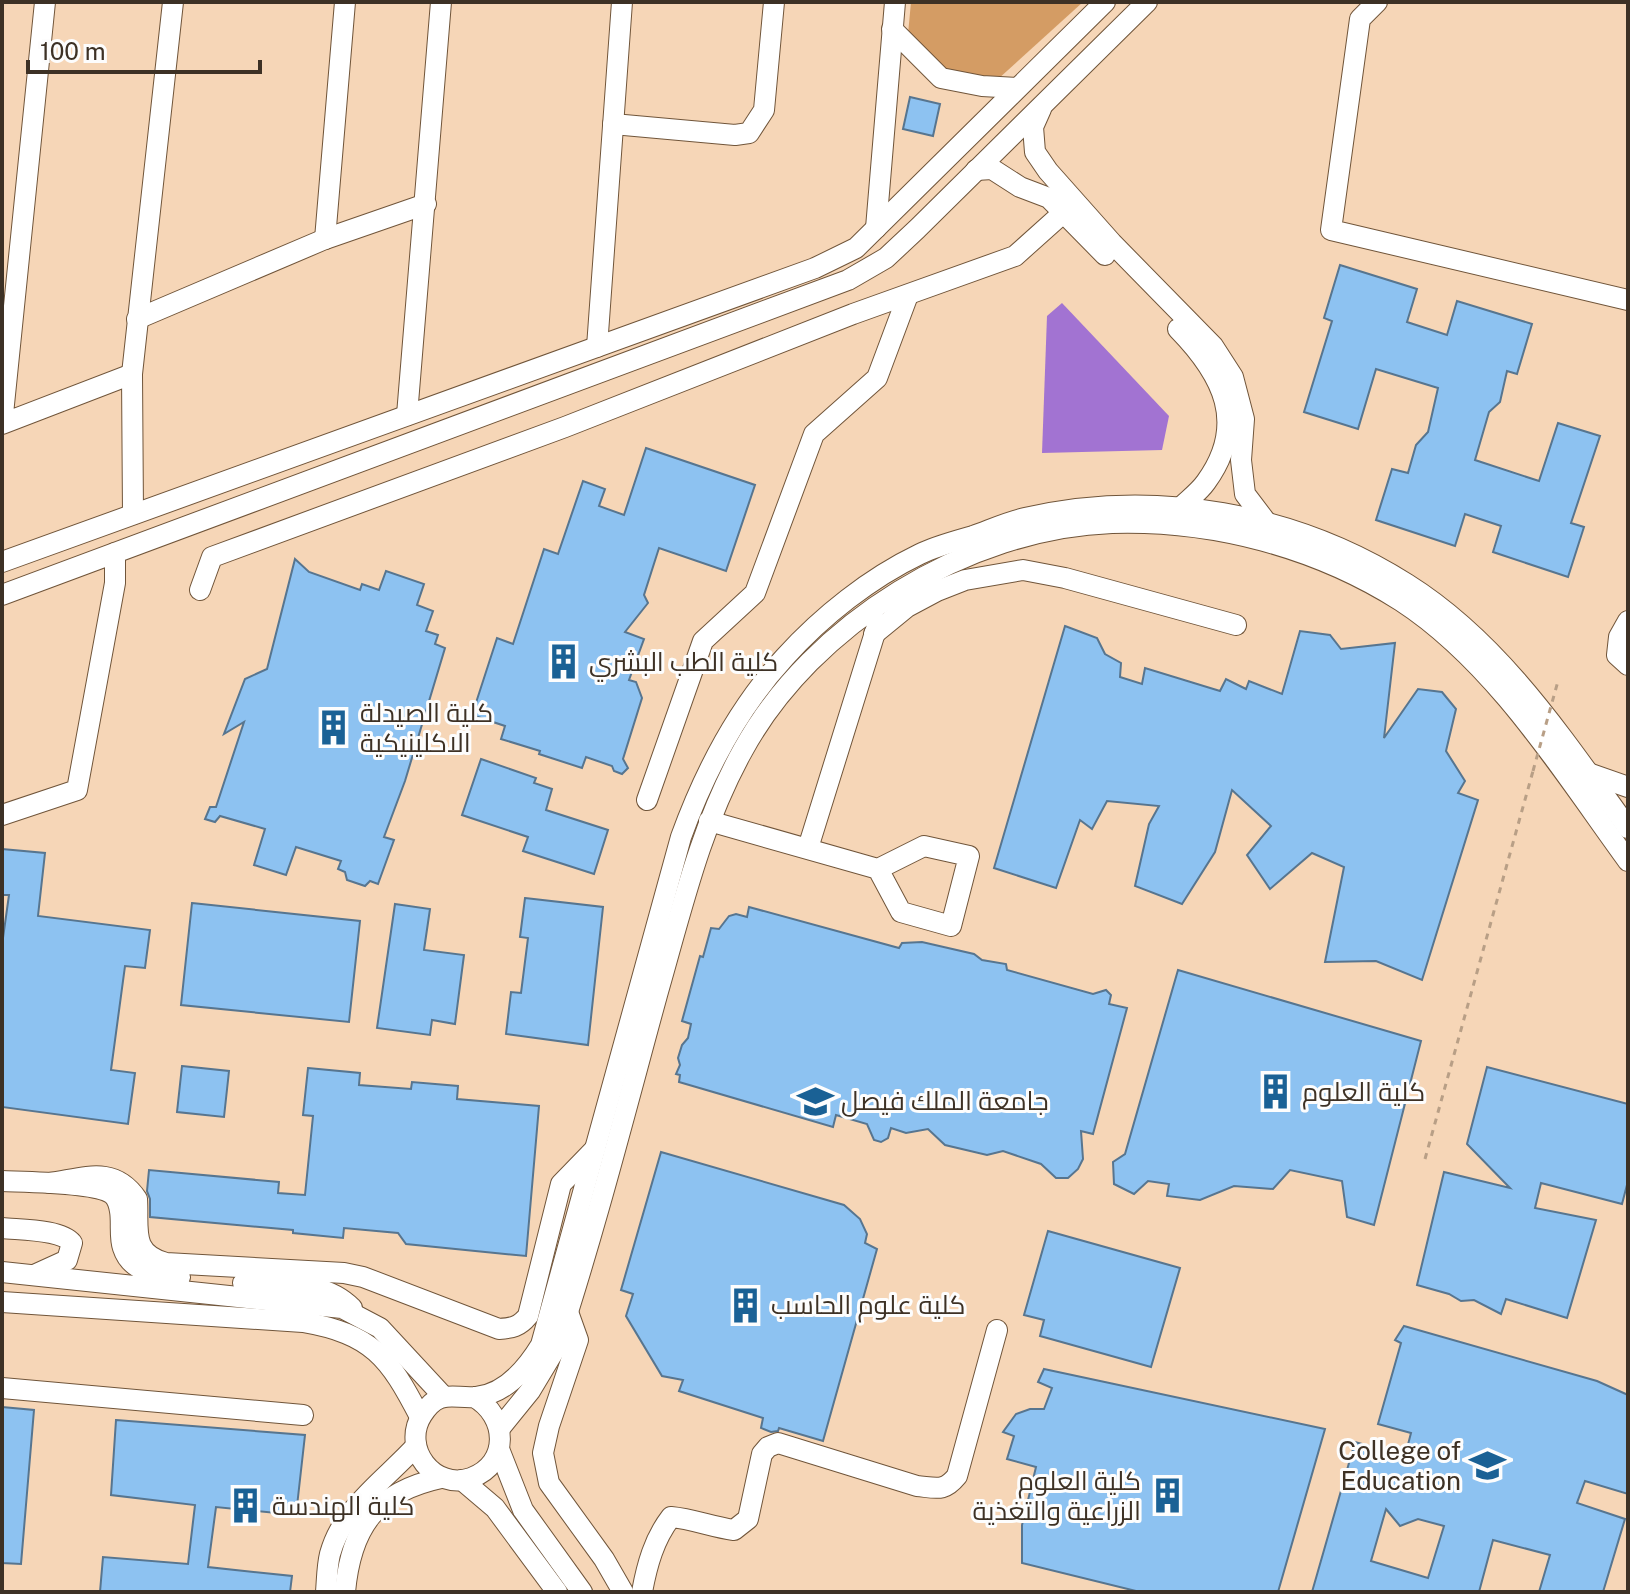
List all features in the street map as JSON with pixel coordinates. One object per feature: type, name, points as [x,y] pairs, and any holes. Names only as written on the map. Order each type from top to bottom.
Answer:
[{"type":"street","points":[[45,2],[2,424],[132,374]]},
{"type":"street","points":[[133,514],[132,374],[173,2]]},
{"type":"street","points":[[325,239],[345,2]]},
{"type":"street","points":[[407,415],[441,2]]},
{"type":"street","points":[[597,347],[622,2]]},
{"type":"street","points":[[613,124],[735,135],[749,133],[764,110],[774,2]]},
{"type":"street","points":[[876,228],[895,2]]},
{"type":"street","points":[[2,562],[815,268],[856,248],[1105,2]]},
{"type":"street","points":[[2,595],[848,280],[886,258],[1147,2]]},
{"type":"street","points":[[1377,2],[1360,19],[1331,230],[1628,300]]},
{"type":"street","points":[[892,29],[941,78],[982,86],[1017,88]]},
{"type":"street","points":[[1042,105],[1033,127],[1035,152],[1048,171],[1112,243],[1213,346],[1233,377],[1244,419],[1242,464],[1232,524]]},
{"type":"street","points":[[976,170],[992,169],[1020,187],[1049,198],[1189,340],[1212,368],[1227,406],[1227,437],[1218,463],[1208,520]]},
{"type":"street","points":[[137,319],[325,239],[426,204]]},
{"type":"street","points":[[200,590],[212,557],[1015,256],[1063,213]]},
{"type":"street","points":[[647,800],[703,641],[755,593],[814,434],[877,378],[908,295]]},
{"type":"street","points":[[1180,508],[1205,485],[1218,463]]},
{"type":"street","points":[[1242,464],[1245,494],[1267,523]]},
{"type":"street","points":[[557,1592],[495,1508],[452,1479],[425,1466],[415,1437],[420,1417],[427,1408],[444,1397],[474,1397],[491,1393],[513,1380],[541,1345],[681,837],[699,788],[725,737],[754,694],[785,657],[832,612],[871,583],[921,553],[1022,519],[1069,510],[1113,505],[1180,508],[1208,520]]},
{"type":"street","points":[[342,1590],[356,1536],[370,1516],[388,1500],[417,1483],[473,1477],[489,1467],[500,1438],[557,1346],[709,821],[744,747],[770,706],[799,672],[845,629],[885,600],[933,572],[981,552],[1078,526],[1208,520],[1232,524],[1267,523],[1292,529],[1371,562],[1433,602],[1464,627],[1506,668],[1628,828]]},
{"type":"street","points":[[1232,524],[1324,560],[1403,602],[1427,621],[1484,673],[1512,705],[1628,861]]},
{"type":"street","points":[[2,815],[77,790],[115,583],[115,553]]},
{"type":"street","points":[[874,634],[907,607],[937,591],[965,580],[1023,570],[1065,578],[1236,625]]},
{"type":"street","points":[[808,848],[885,600]]},
{"type":"street","points":[[1628,621],[1619,637],[1617,655],[1628,665]]},
{"type":"street","points":[[1588,773],[1628,787]]},
{"type":"street","points":[[709,821],[878,869],[924,846],[969,856],[951,926],[901,912],[878,869]]},
{"type":"street","points":[[50,1183],[107,1175],[119,1179],[137,1199],[139,1240],[150,1258],[166,1263],[320,1270],[354,1275],[499,1329],[520,1326],[528,1316],[561,1184],[595,1149]]},
{"type":"street","points":[[2,1181],[50,1183],[103,1190],[113,1195],[118,1202],[123,1247],[136,1266],[144,1271],[158,1275],[327,1289],[343,1299],[364,1320]]},
{"type":"street","points":[[2,1228],[57,1234],[68,1237],[72,1243],[67,1260],[33,1275]]},
{"type":"street","points":[[2,1272],[342,1308],[380,1328],[444,1397]]},
{"type":"street","points":[[2,1302],[303,1322],[332,1327],[366,1342],[391,1366],[420,1417]]},
{"type":"street","points":[[568,1312],[578,1340],[543,1453],[549,1483],[604,1559],[623,1592]]},
{"type":"street","points":[[642,1592],[659,1533],[671,1517],[734,1530],[748,1519],[762,1454],[778,1443],[917,1486],[948,1486],[957,1476],[997,1330]]},
{"type":"street","points":[[2,1388],[303,1415]]},
{"type":"street","points":[[474,1397],[490,1410],[523,1510],[582,1592]]},
{"type":"street","points":[[342,1590],[330,1557],[337,1534],[352,1509],[416,1446]]},
{"type":"path","points":[[1425,1159],[1558,681]]},
{"type":"shaded area","points":[[911,2],[1083,2],[997,80],[948,72],[908,34]]},
{"type":"shaded area","points":[[1062,303],[1169,416],[1162,450],[1042,453],[1047,316]]},
{"type":"building","points":[[910,97],[940,104],[933,136],[903,129]]},
{"type":"building","points":[[1340,265],[1417,289],[1407,322],[1447,335],[1457,301],[1532,324],[1517,374],[1507,371],[1500,402],[1489,412],[1475,460],[1539,481],[1558,423],[1600,436],[1571,523],[1584,527],[1568,577],[1493,552],[1501,526],[1465,514],[1455,546],[1376,520],[1392,469],[1408,473],[1416,445],[1428,432],[1438,388],[1376,369],[1358,429],[1304,412],[1332,321],[1324,318]]},
{"type":"building","name":"كلية الطب البشري","points":[[646,448],[755,485],[726,571],[659,548],[644,595],[648,603],[625,632],[644,639],[629,680],[636,682],[642,698],[623,759],[628,768],[622,774],[614,771],[612,766],[586,757],[582,768],[539,754],[540,751],[501,739],[505,726],[472,715],[497,638],[513,644],[544,549],[558,554],[583,481],[605,489],[599,506],[624,515]]},
{"type":"building","name":"كلية الصيدلة الاكلينيكية","points":[[295,559],[309,572],[360,590],[362,584],[379,590],[386,571],[424,584],[417,605],[433,611],[426,631],[438,635],[435,644],[445,648],[405,781],[384,837],[394,840],[378,884],[370,881],[365,886],[347,880],[345,872],[338,869],[341,861],[296,847],[286,875],[254,865],[265,829],[220,816],[215,822],[205,819],[210,807],[216,807],[244,722],[224,734],[245,679],[267,669]]},
{"type":"building","points":[[1065,626],[1097,638],[1105,654],[1121,663],[1120,677],[1142,684],[1145,668],[1220,691],[1226,679],[1246,689],[1249,681],[1282,694],[1300,631],[1330,635],[1341,649],[1395,643],[1384,738],[1418,689],[1442,692],[1456,709],[1446,751],[1465,781],[1458,793],[1478,800],[1422,980],[1376,961],[1325,962],[1344,867],[1312,853],[1270,889],[1247,855],[1271,826],[1232,790],[1215,852],[1182,904],[1135,886],[1149,824],[1159,806],[1107,801],[1092,829],[1080,820],[1056,888],[994,868]]},
{"type":"building","points":[[481,759],[536,778],[534,783],[552,789],[546,810],[608,830],[594,874],[523,851],[528,837],[462,815]]},
{"type":"building","points":[[2,849],[45,853],[38,916],[150,930],[145,968],[125,966],[111,1070],[135,1073],[128,1124],[2,1107],[2,945],[9,895],[2,895]]},
{"type":"building","points":[[525,898],[603,907],[588,1045],[506,1034],[511,992],[521,993],[528,938],[520,937]]},
{"type":"building","points":[[192,903],[360,921],[349,1022],[181,1005]]},
{"type":"building","points":[[395,904],[430,909],[424,950],[464,955],[455,1024],[432,1020],[430,1035],[377,1028]]},
{"type":"building","points":[[749,907],[899,948],[902,943],[922,942],[974,954],[982,960],[1006,964],[1007,970],[1093,994],[1106,990],[1111,995],[1109,1004],[1127,1008],[1093,1134],[1081,1131],[1083,1159],[1078,1169],[1068,1178],[1056,1178],[1041,1164],[1003,1151],[987,1155],[945,1145],[928,1129],[906,1133],[891,1128],[888,1138],[881,1142],[874,1140],[867,1124],[836,1115],[833,1127],[679,1082],[680,1075],[676,1074],[680,1065],[678,1058],[691,1024],[682,1021],[711,928],[719,929],[729,916],[747,917]]},
{"type":"building","name":"كلية العلوم","points":[[1178,970],[1421,1041],[1374,1225],[1347,1217],[1342,1181],[1290,1170],[1273,1189],[1234,1186],[1200,1200],[1167,1196],[1169,1184],[1148,1181],[1134,1194],[1114,1184],[1113,1162],[1125,1154]]},
{"type":"building","points":[[182,1066],[229,1071],[224,1117],[177,1112]]},
{"type":"building","points":[[1487,1067],[1628,1104],[1628,1181],[1622,1204],[1541,1183],[1535,1208],[1596,1220],[1567,1318],[1506,1299],[1501,1314],[1474,1300],[1461,1301],[1449,1294],[1417,1285],[1444,1172],[1510,1188],[1467,1144]]},
{"type":"building","points":[[308,1068],[360,1073],[359,1085],[411,1089],[412,1082],[458,1086],[457,1099],[539,1106],[526,1256],[406,1244],[398,1233],[344,1228],[343,1238],[293,1233],[293,1230],[150,1217],[147,1191],[149,1170],[279,1182],[278,1193],[305,1195],[313,1116],[303,1115]]},
{"type":"building","name":"كلية علوم الحاسب","points":[[661,1152],[844,1205],[860,1219],[867,1234],[865,1243],[877,1249],[823,1441],[779,1428],[771,1432],[761,1428],[763,1418],[679,1391],[683,1380],[662,1376],[626,1316],[633,1294],[621,1290]]},
{"type":"building","points":[[1048,1231],[1180,1268],[1151,1367],[1040,1336],[1044,1320],[1024,1315]]},
{"type":"building","points":[[1404,1326],[1597,1381],[1628,1395],[1628,1494],[1585,1481],[1577,1503],[1625,1519],[1603,1592],[1539,1592],[1550,1555],[1493,1540],[1479,1592],[1312,1592],[1355,1442],[1405,1456],[1411,1433],[1378,1424],[1401,1343],[1395,1340]],"holes":[[[1386,1509],[1400,1526],[1418,1519],[1444,1526],[1428,1578],[1371,1561]]]},
{"type":"building","name":"كلية العلوم الزراعية والتغذية","points":[[1044,1369],[1325,1429],[1278,1592],[1140,1592],[1022,1563],[1022,1525],[1036,1467],[1007,1459],[1014,1436],[1003,1432],[1016,1414],[1030,1409],[1044,1409],[1052,1388],[1038,1382]]},
{"type":"building","points":[[2,1407],[34,1410],[21,1564],[2,1563]]},
{"type":"building","name":"كلية الهندسة","points":[[116,1420],[305,1435],[296,1515],[216,1507],[208,1567],[292,1576],[290,1592],[100,1592],[103,1557],[188,1564],[195,1505],[111,1495]]},
{"type":"place","name":"كلية الطب البشري","points":[[563,662]]},
{"type":"place","name":"كلية الصيدلة الاكلينيكية","points":[[334,728]]},
{"type":"place","name":"كلية العلوم","points":[[1276,1092]]},
{"type":"place","name":"جامعة الملك فيصل","points":[[815,1101]]},
{"type":"place","name":"كلية علوم الحاسب","points":[[745,1305]]},
{"type":"place","name":"College of Education","points":[[1487,1466]]},
{"type":"place","name":"كلية العلوم الزراعية والتغذية","points":[[1167,1496]]},
{"type":"place","name":"كلية الهندسة","points":[[246,1506]]}]
